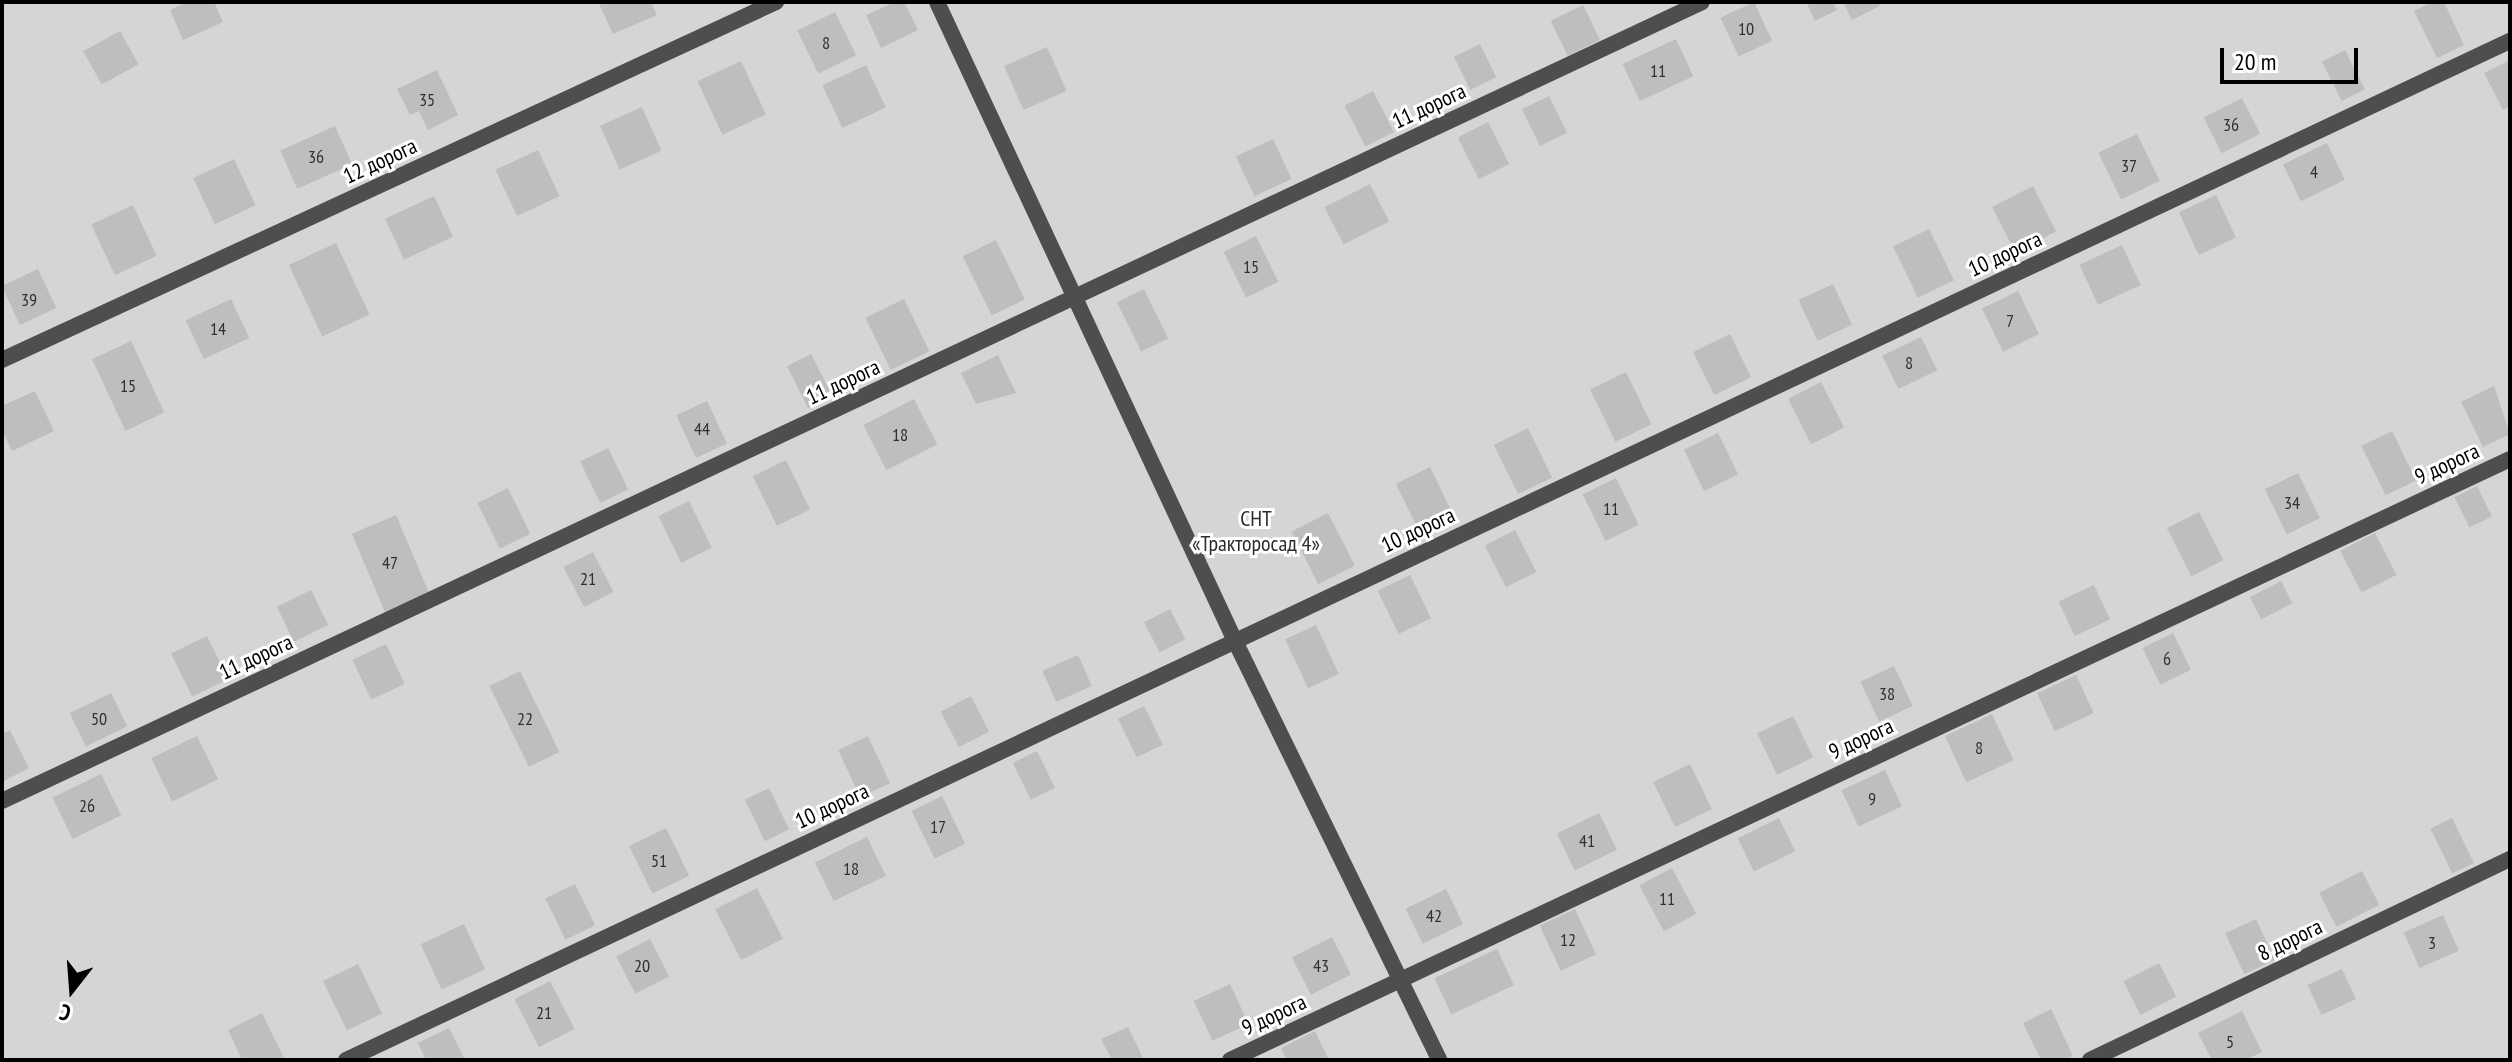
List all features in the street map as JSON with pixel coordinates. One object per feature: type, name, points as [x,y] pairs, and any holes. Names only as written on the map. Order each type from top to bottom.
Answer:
[{"type":"street","name":"12 дорога","points":[[2,360],[776,2]]},
{"type":"street","points":[[937,2],[1235,641],[1439,1060]]},
{"type":"street","name":"11 дорога","points":[[2,801],[1702,2]]},
{"type":"street","name":"10 дорога","points":[[346,1060],[2510,41]]},
{"type":"street","name":"9 дорога","points":[[1230,1060],[2510,459]]},
{"type":"street","name":"8 дорога","points":[[2090,1060],[2510,859]]},
{"type":"green space","name":"СНТ «Тракторосад 4»","points":[[2,2],[2510,2],[2510,1060],[2,1060]]},
{"type":"building","points":[[187,2],[214,2],[223,22],[183,40],[170,10]]},
{"type":"building","points":[[598,2],[651,2],[657,15],[613,34]]},
{"type":"building","points":[[895,2],[904,2],[918,30],[881,48],[866,15]]},
{"type":"building","points":[[1754,2],[1772,41],[1739,57],[1720,18]]},
{"type":"building","points":[[1806,2],[1833,2],[1837,10],[1815,21]]},
{"type":"building","points":[[1843,2],[1879,2],[1880,6],[1852,20]]},
{"type":"building","points":[[2432,2],[2444,2],[2464,45],[2437,58],[2414,11]]},
{"type":"building","points":[[1583,5],[1600,40],[1568,56],[1551,21]]},
{"type":"building","points":[[835,12],[856,55],[818,74],[797,30]]},
{"type":"building","points":[[120,31],[138,64],[102,85],[83,51]]},
{"type":"building","points":[[1676,39],[1693,76],[1640,101],[1623,64]]},
{"type":"building","points":[[1480,44],[1496,77],[1470,90],[1454,57]]},
{"type":"building","points":[[1047,47],[1067,91],[1024,110],[1004,66]]},
{"type":"building","points":[[2345,50],[2365,89],[2342,101],[2322,62]]},
{"type":"building","points":[[2510,60],[2510,106],[2503,110],[2484,73]]},
{"type":"building","points":[[741,61],[766,114],[722,135],[697,81]]},
{"type":"building","points":[[866,65],[886,108],[842,128],[822,85]]},
{"type":"building","points":[[437,70],[458,115],[428,130],[419,111],[410,115],[397,89]]},
{"type":"building","points":[[1373,91],[1394,132],[1365,147],[1344,106]]},
{"type":"building","points":[[1549,96],[1567,133],[1540,146],[1522,109]]},
{"type":"building","points":[[2242,98],[2260,134],[2222,153],[2204,118]]},
{"type":"building","points":[[642,107],[662,151],[620,170],[600,126]]},
{"type":"building","points":[[1488,122],[1509,164],[1479,179],[1458,137]]},
{"type":"building","points":[[335,126],[352,164],[297,189],[280,150]]},
{"type":"building","points":[[2137,134],[2160,181],[2121,200],[2098,153]]},
{"type":"building","points":[[1273,139],[1292,179],[1254,196],[1236,156]]},
{"type":"building","points":[[2327,143],[2345,180],[2301,201],[2283,164]]},
{"type":"building","points":[[538,150],[560,196],[517,216],[495,170]]},
{"type":"building","points":[[234,159],[256,205],[215,224],[193,178]]},
{"type":"building","points":[[1370,184],[1389,221],[1344,245],[1325,207]]},
{"type":"building","points":[[2033,186],[2056,231],[2015,252],[1992,207]]},
{"type":"building","points":[[2216,195],[2236,238],[2199,255],[2179,212]]},
{"type":"building","points":[[434,196],[453,237],[404,260],[385,219]]},
{"type":"building","points":[[133,205],[157,256],[115,275],[91,224]]},
{"type":"building","points":[[1929,229],[1954,280],[1918,298],[1893,247]]},
{"type":"building","points":[[1256,236],[1278,282],[1246,298],[1224,252]]},
{"type":"building","points":[[996,240],[1025,299],[992,316],[963,256]]},
{"type":"building","points":[[336,243],[369,315],[322,337],[289,265]]},
{"type":"building","points":[[2122,245],[2141,285],[2098,305],[2079,265]]},
{"type":"building","points":[[38,269],[56,308],[20,325],[2,286]]},
{"type":"building","points":[[1833,284],[1852,325],[1818,341],[1799,300]]},
{"type":"building","points":[[1144,289],[1168,338],[1141,352],[1117,302]]},
{"type":"building","points":[[2018,291],[2039,334],[2003,352],[1982,309]]},
{"type":"building","points":[[231,299],[249,338],[204,359],[186,320]]},
{"type":"building","points":[[904,299],[929,351],[891,370],[865,318]]},
{"type":"building","points":[[1730,334],[1751,377],[1714,395],[1693,352]]},
{"type":"building","points":[[1921,337],[1937,370],[1899,389],[1882,356]]},
{"type":"building","points":[[131,341],[164,413],[125,431],[92,359]]},
{"type":"building","points":[[811,354],[832,396],[808,408],[787,366]]},
{"type":"building","points":[[998,355],[1016,393],[976,404],[961,373]]},
{"type":"building","points":[[1626,372],[1651,424],[1615,442],[1590,390]]},
{"type":"building","points":[[1821,382],[1844,427],[1811,444],[1788,399]]},
{"type":"building","points":[[2494,386],[2510,434],[2483,447],[2461,402]]},
{"type":"building","points":[[35,391],[54,431],[12,451],[2,430],[2,406]]},
{"type":"building","points":[[914,399],[937,444],[886,470],[863,425]]},
{"type":"building","points":[[707,401],[727,444],[696,458],[676,415]]},
{"type":"building","points":[[1528,428],[1552,477],[1518,494],[1494,445]]},
{"type":"building","points":[[2392,431],[2416,480],[2386,495],[2361,446]]},
{"type":"building","points":[[1718,433],[1738,474],[1704,491],[1684,450]]},
{"type":"building","points":[[608,448],[628,489],[600,503],[580,462]]},
{"type":"building","points":[[786,460],[810,509],[777,526],[753,476]]},
{"type":"building","points":[[1430,467],[1454,516],[1420,533],[1396,484]]},
{"type":"building","points":[[2298,473],[2320,518],[2287,534],[2265,489]]},
{"type":"building","points":[[1616,478],[1639,525],[1606,541],[1583,494]]},
{"type":"building","points":[[2477,486],[2492,517],[2469,528],[2455,497]]},
{"type":"building","points":[[508,488],[530,534],[500,549],[477,503]]},
{"type":"building","points":[[689,501],[712,548],[681,563],[658,516]]},
{"type":"building","points":[[2199,512],[2224,560],[2191,576],[2167,528]]},
{"type":"building","points":[[1328,513],[1355,566],[1318,584],[1291,532]]},
{"type":"building","points":[[396,515],[429,593],[385,612],[352,534]]},
{"type":"building","points":[[1515,530],[1536,572],[1506,587],[1485,545]]},
{"type":"building","points":[[2375,533],[2396,575],[2362,593],[2340,551]]},
{"type":"building","points":[[593,552],[613,592],[584,607],[564,567]]},
{"type":"building","points":[[1410,575],[1431,618],[1399,634],[1378,591]]},
{"type":"building","points":[[2281,581],[2292,603],[2261,619],[2250,597]]},
{"type":"building","points":[[2094,585],[2110,619],[2075,636],[2059,601]]},
{"type":"building","points":[[311,590],[328,625],[294,642],[277,607]]},
{"type":"building","points":[[1170,609],[1185,639],[1160,652],[1144,622]]},
{"type":"building","points":[[1316,625],[1339,674],[1308,688],[1285,639]]},
{"type":"building","points":[[2173,633],[2191,670],[2160,685],[2142,648]]},
{"type":"building","points":[[207,636],[228,679],[192,697],[171,654]]},
{"type":"building","points":[[386,644],[405,684],[371,700],[352,660]]},
{"type":"building","points":[[1078,655],[1092,686],[1056,702],[1042,671]]},
{"type":"building","points":[[1894,666],[1913,706],[1879,722],[1860,682]]},
{"type":"building","points":[[520,671],[559,752],[529,767],[489,686]]},
{"type":"building","points":[[2076,675],[2094,713],[2055,731],[2037,693]]},
{"type":"building","points":[[111,693],[127,726],[86,746],[70,713]]},
{"type":"building","points":[[971,696],[989,732],[959,747],[941,711]]},
{"type":"building","points":[[1144,706],[1163,745],[1137,757],[1118,719]]},
{"type":"building","points":[[1992,714],[2014,760],[1966,782],[1945,736]]},
{"type":"building","points":[[1793,716],[1813,757],[1777,775],[1757,734]]},
{"type":"building","points":[[10,730],[29,768],[2,782],[2,734]]},
{"type":"building","points":[[197,736],[218,779],[172,801],[151,758]]},
{"type":"building","points":[[868,736],[890,783],[860,797],[838,750]]},
{"type":"building","points":[[1037,751],[1055,788],[1031,800],[1013,763]]},
{"type":"building","points":[[1690,764],[1712,809],[1675,827],[1653,782]]},
{"type":"building","points":[[1885,770],[1902,806],[1858,827],[1841,790]]},
{"type":"building","points":[[101,774],[121,815],[73,839],[52,798]]},
{"type":"building","points":[[769,788],[789,829],[765,841],[745,800]]},
{"type":"building","points":[[942,796],[965,844],[935,859],[911,811]]},
{"type":"building","points":[[1599,813],[1617,850],[1575,870],[1557,834]]},
{"type":"building","points":[[1779,818],[1795,851],[1754,871],[1738,838]]},
{"type":"building","points":[[2452,818],[2474,863],[2452,873],[2430,829]]},
{"type":"building","points":[[666,828],[689,876],[652,894],[629,846]]},
{"type":"building","points":[[867,837],[886,876],[834,901],[815,862]]},
{"type":"building","points":[[1672,868],[1696,914],[1664,931],[1639,885]]},
{"type":"building","points":[[2362,871],[2379,905],[2336,927],[2319,893]]},
{"type":"building","points":[[575,884],[595,925],[566,940],[545,898]]},
{"type":"building","points":[[757,888],[783,939],[741,960],[715,909]]},
{"type":"building","points":[[1446,889],[1463,924],[1423,944],[1406,909]]},
{"type":"building","points":[[1575,909],[1596,954],[1561,971],[1540,925]]},
{"type":"building","points":[[2443,915],[2459,951],[2420,968],[2404,932]]},
{"type":"building","points":[[2256,919],[2275,960],[2244,974],[2225,933]]},
{"type":"building","points":[[464,924],[485,969],[442,990],[420,944]]},
{"type":"building","points":[[1332,937],[1351,974],[1311,995],[1292,957]]},
{"type":"building","points":[[650,939],[669,976],[635,994],[616,956]]},
{"type":"building","points":[[1497,949],[1514,985],[1451,1014],[1434,978]]},
{"type":"building","points":[[2159,963],[2176,997],[2141,1015],[2123,981]]},
{"type":"building","points":[[358,964],[382,1013],[347,1031],[323,981]]},
{"type":"building","points":[[2342,969],[2356,999],[2322,1015],[2308,985]]},
{"type":"building","points":[[550,981],[575,1029],[539,1047],[514,999]]},
{"type":"building","points":[[1230,984],[1249,1024],[1212,1041],[1194,1001]]},
{"type":"building","points":[[2051,1009],[2073,1056],[2064,1060],[2041,1060],[2023,1023]]},
{"type":"building","points":[[2242,1011],[2262,1052],[2245,1060],[2212,1060],[2198,1033]]},
{"type":"building","points":[[262,1013],[284,1058],[242,1060],[228,1030]]},
{"type":"building","points":[[1128,1027],[1144,1060],[1112,1060],[1101,1039]]},
{"type":"building","points":[[449,1028],[465,1060],[426,1060],[418,1043]]},
{"type":"building","points":[[1315,1031],[1329,1060],[1287,1060],[1281,1048]]}]
